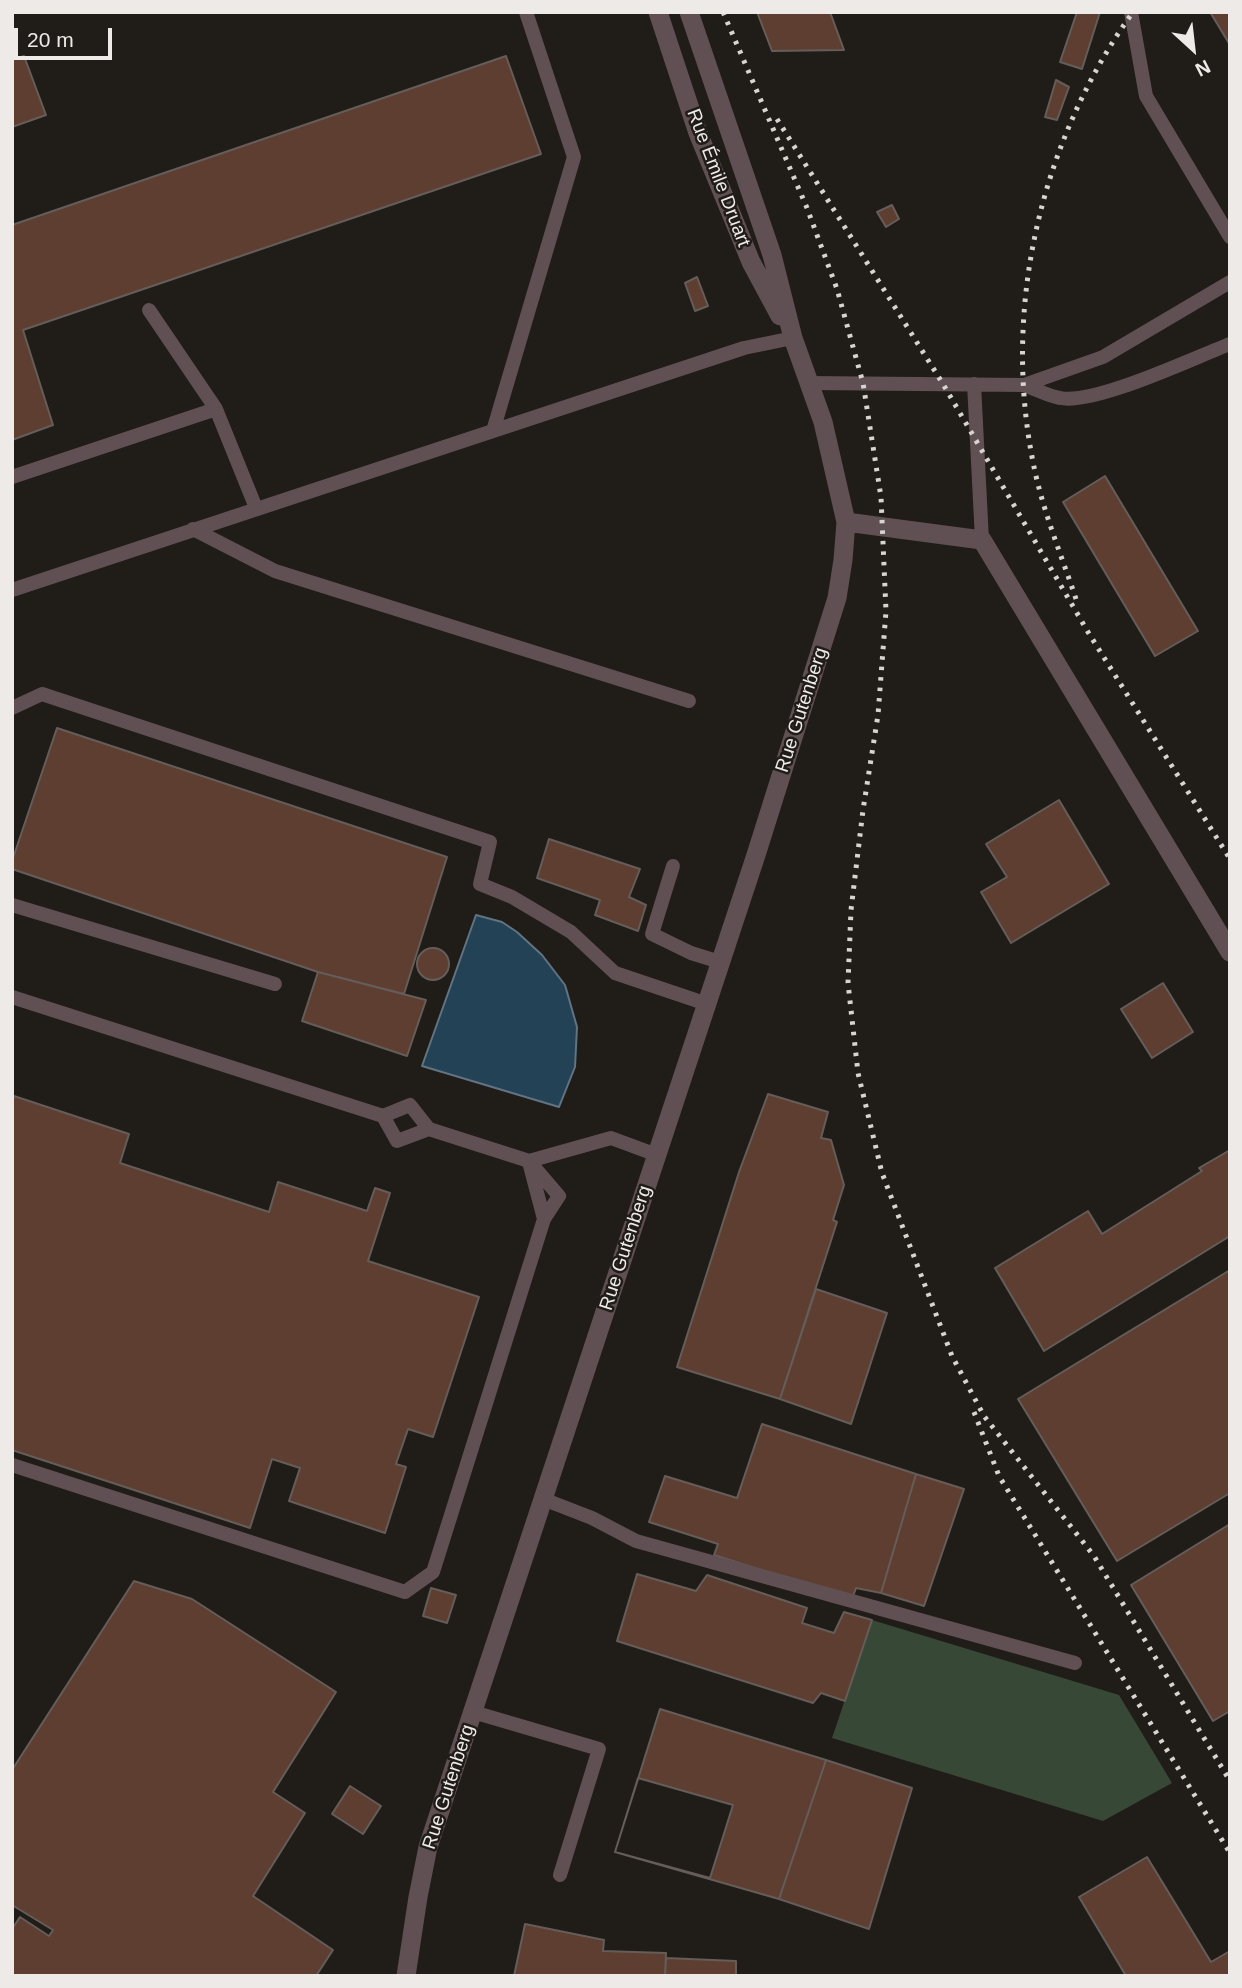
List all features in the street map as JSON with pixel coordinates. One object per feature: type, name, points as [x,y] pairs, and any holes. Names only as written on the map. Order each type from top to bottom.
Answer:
[{"type":"street","name":"Rue Émile Druart","points":[[658,12],[698,133],[746,251],[793,338]]},
{"type":"street","name":"Rue Émile Druart","points":[[689,12],[772,254],[793,338],[823,422],[846,522]]},
{"type":"street","points":[[846,522],[982,540],[1230,952]]},
{"type":"street","name":"Rue Gutenberg","points":[[406,1976],[428,1847],[707,1004],[837,598],[846,522]]},
{"type":"lane","points":[[493,431],[574,157],[526,12]]},
{"type":"lane","points":[[1131,12],[1146,96],[1230,237]]},
{"type":"lane","points":[[1024,385],[1103,357],[1230,282]]},
{"type":"lane","points":[[149,310],[216,409],[256,508]]},
{"type":"lane","points":[[12,590],[744,348],[793,338]]},
{"type":"lane","points":[[810,383],[1024,385],[1059,398],[1078,399],[1114,389],[1230,344]]},
{"type":"lane","points":[[974,384],[982,540]]},
{"type":"lane","points":[[12,477],[216,409]]},
{"type":"lane","points":[[193,529],[275,571],[689,701]]},
{"type":"lane","points":[[12,708],[42,694],[489,842],[480,884],[512,897],[571,932],[615,973],[707,1004]]},
{"type":"lane","points":[[673,866],[652,934],[691,953],[720,962]]},
{"type":"lane","points":[[12,905],[275,984]]},
{"type":"lane","points":[[12,997],[383,1115],[410,1105],[429,1129],[529,1161],[559,1196],[544,1219],[433,1572],[405,1592],[12,1465]]},
{"type":"lane","points":[[383,1115],[397,1141],[429,1129]]},
{"type":"lane","points":[[529,1161],[611,1138],[657,1155]]},
{"type":"lane","points":[[529,1161],[544,1219]]},
{"type":"lane","points":[[542,1499],[592,1518],[636,1541],[1075,1663]]},
{"type":"lane","points":[[473,1712],[599,1749],[560,1875]]},
{"type":"green space","points":[[872,1620],[1119,1695],[1172,1783],[1103,1821],[832,1738]]},
{"type":"water","points":[[476,915],[502,922],[517,932],[542,955],[565,985],[577,1027],[575,1067],[559,1107],[422,1066]]},
{"type":"building","points":[[757,12],[830,12],[844,50],[772,51]]},
{"type":"building","points":[[1077,12],[1100,12],[1082,69],[1060,62]]},
{"type":"building","points":[[1210,12],[1230,12],[1230,45]]},
{"type":"building","points":[[24,56],[46,115],[12,127],[12,60]]},
{"type":"building","points":[[506,56],[541,154],[23,330],[53,425],[12,440],[12,225]]},
{"type":"building","points":[[1056,80],[1069,87],[1057,120],[1045,117]]},
{"type":"building","points":[[892,205],[899,219],[886,227],[877,212]]},
{"type":"building","points":[[697,277],[708,306],[695,311],[685,283]]},
{"type":"building","points":[[1105,476],[1198,631],[1155,656],[1063,502]]},
{"type":"building","points":[[57,728],[447,857],[404,994],[318,972],[12,869],[12,861]]},
{"type":"building","points":[[1059,800],[1109,884],[1011,943],[981,892],[1007,877],[986,844]]},
{"type":"building","points":[[549,839],[640,869],[629,897],[646,905],[638,931],[595,915],[600,900],[537,878]]},
{"type":"building","points":[[433,948],[445,952],[449,964],[445,976],[433,980],[421,976],[417,964],[421,952]]},
{"type":"building","points":[[318,972],[426,1000],[407,1056],[302,1021]]},
{"type":"building","points":[[1163,983],[1193,1032],[1152,1058],[1121,1009]]},
{"type":"building","points":[[768,1094],[828,1112],[821,1138],[831,1140],[844,1185],[833,1220],[837,1222],[780,1399],[677,1367],[739,1172]]},
{"type":"building","points":[[14,1096],[129,1134],[120,1163],[269,1212],[278,1182],[367,1211],[375,1188],[390,1193],[368,1261],[479,1297],[433,1437],[408,1429],[396,1464],[406,1467],[385,1533],[289,1501],[300,1468],[272,1459],[250,1528],[12,1450]]},
{"type":"building","points":[[1230,1150],[1230,1236],[1044,1351],[995,1268],[1088,1211],[1102,1234],[1202,1171],[1199,1168]]},
{"type":"building","points":[[1230,1270],[1230,1493],[1117,1561],[1018,1399]]},
{"type":"building","points":[[816,1289],[887,1313],[851,1424],[780,1399]]},
{"type":"building","points":[[762,1424],[916,1474],[881,1593],[856,1588],[852,1599],[714,1555],[718,1544],[649,1522],[665,1476],[737,1498]]},
{"type":"building","points":[[916,1474],[964,1489],[924,1606],[881,1593]]},
{"type":"building","points":[[1230,1524],[1230,1711],[1213,1721],[1131,1585]]},
{"type":"building","points":[[637,1574],[696,1591],[707,1575],[807,1608],[802,1623],[834,1633],[844,1612],[872,1620],[845,1701],[821,1693],[813,1703],[617,1641]]},
{"type":"building","points":[[134,1581],[192,1599],[336,1692],[273,1792],[305,1813],[253,1896],[333,1950],[316,1976],[12,1976],[12,1929],[20,1917],[49,1936],[53,1930],[12,1905],[12,1770]]},
{"type":"building","points":[[431,1588],[456,1595],[447,1623],[423,1616]]},
{"type":"building","points":[[660,1709],[826,1760],[779,1899],[615,1852]]},
{"type":"building","points":[[826,1760],[912,1788],[869,1929],[779,1899]]},
{"type":"building","points":[[638,1778],[733,1805],[710,1878],[615,1852]]},
{"type":"building","points":[[350,1786],[381,1806],[363,1834],[332,1814]]},
{"type":"building","points":[[1147,1857],[1211,1962],[1230,1951],[1230,1976],[1126,1976],[1079,1897]]},
{"type":"building","points":[[525,1924],[604,1940],[603,1951],[666,1953],[665,1976],[514,1976]]},
{"type":"building","points":[[666,1958],[736,1961],[736,1976],[665,1976]]},
{"type":"railway","points":[[723,12],[807,208],[837,289],[863,383],[881,497],[886,611],[878,715],[851,910],[848,983],[858,1073],[882,1173],[952,1356],[984,1416],[1094,1556],[1230,1781]]},
{"type":"railway","points":[[1076,599],[1047,514],[1033,462],[1025,403],[1023,344],[1027,285],[1037,227],[1053,170],[1074,115],[1101,62],[1133,12]]},
{"type":"railway","points":[[777,119],[943,384],[1088,632],[1230,859]]},
{"type":"railway","points":[[974,1412],[999,1476],[1230,1853]]}]
